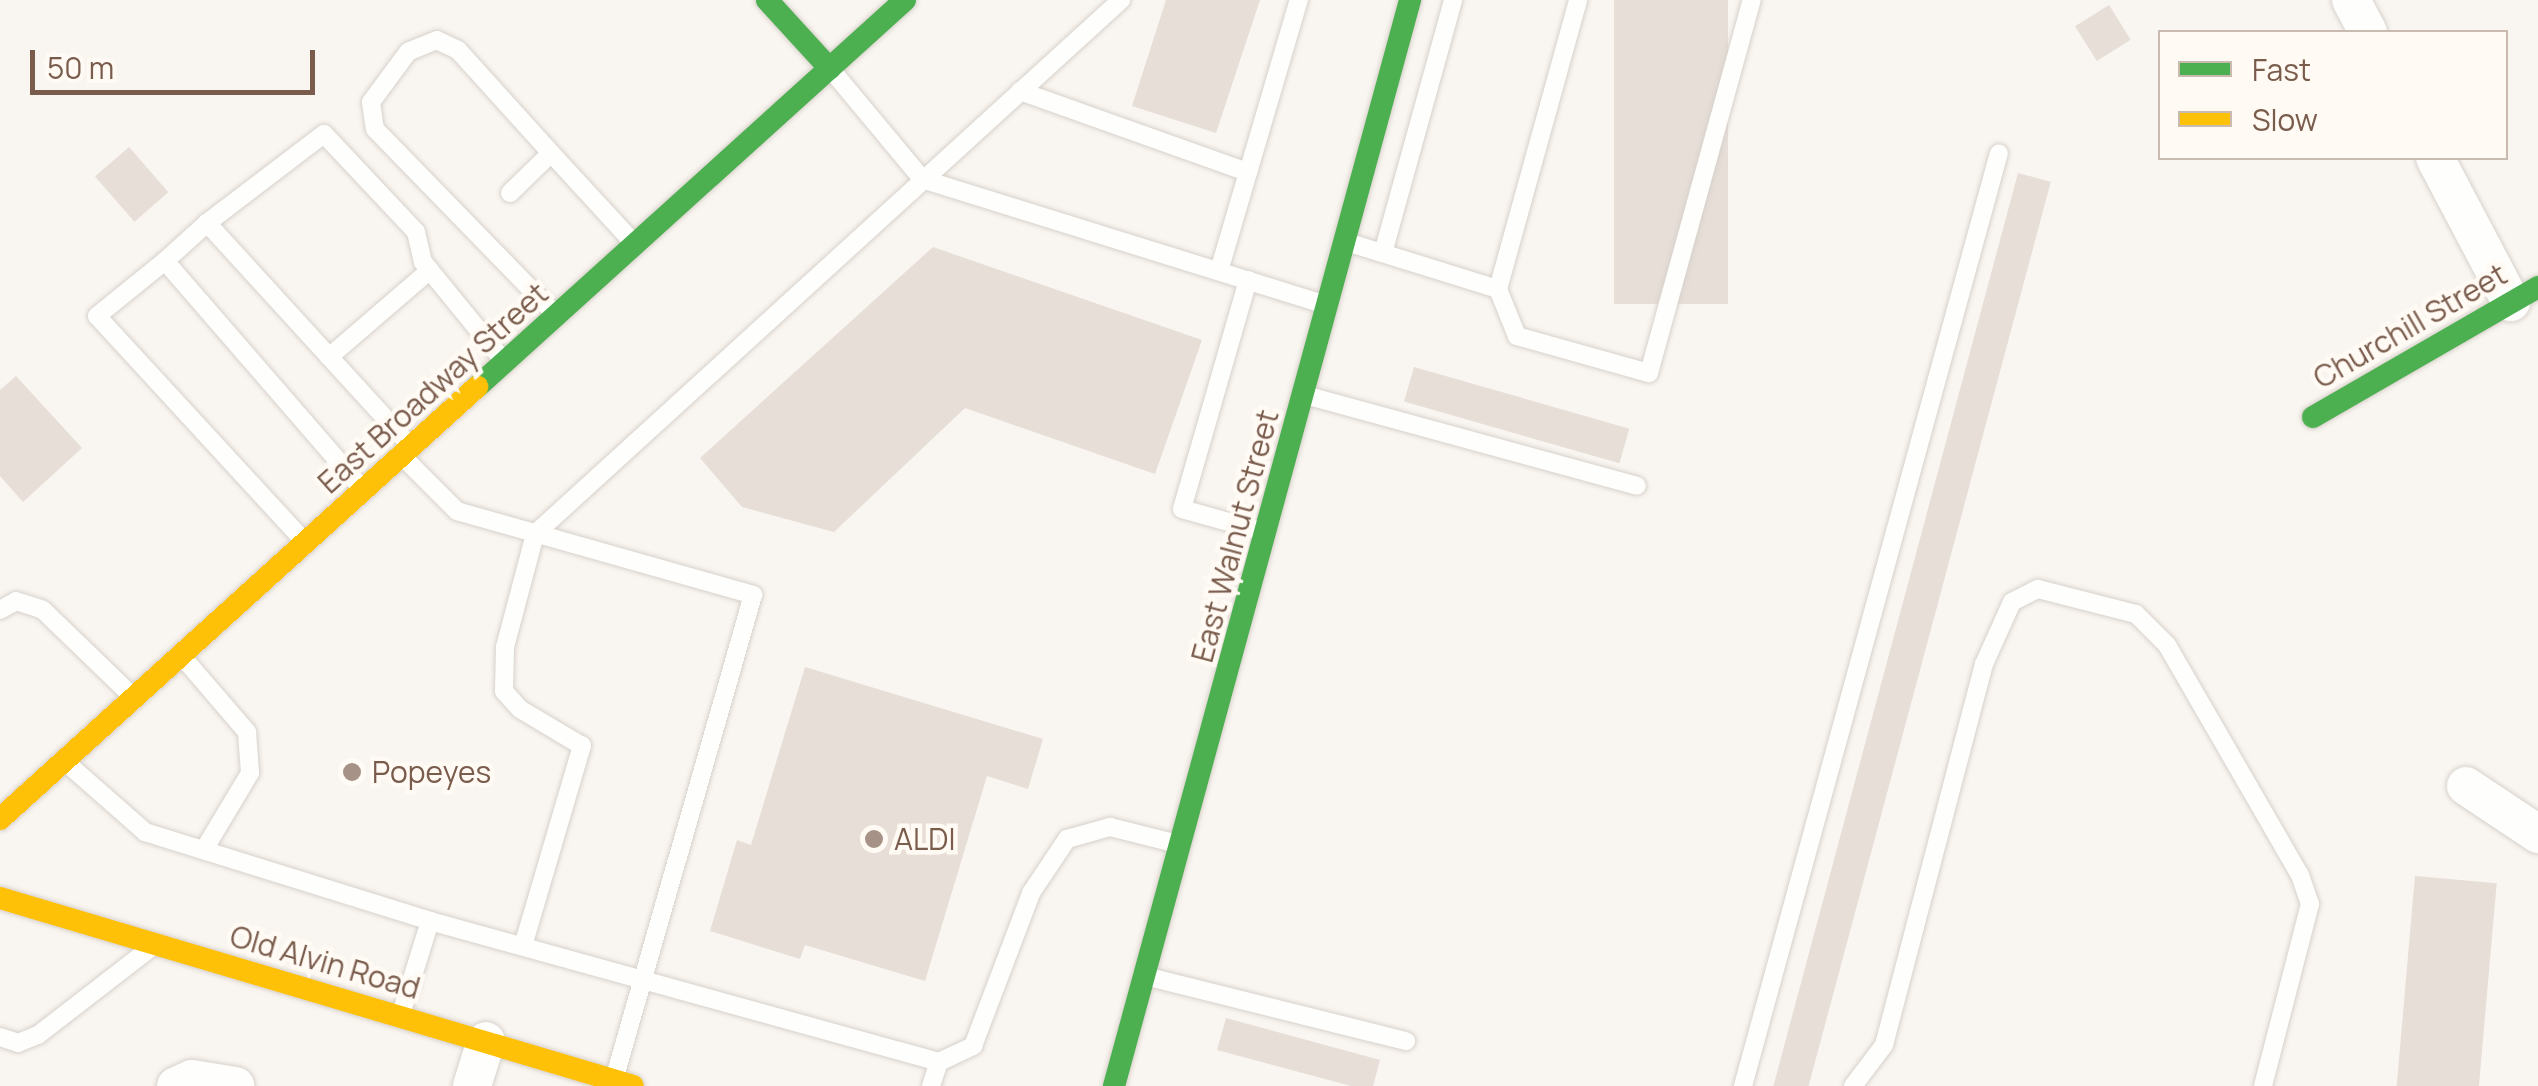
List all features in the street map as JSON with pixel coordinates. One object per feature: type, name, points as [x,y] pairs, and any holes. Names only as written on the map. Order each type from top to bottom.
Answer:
[{"type":"street","points":[[767,0],[830,68]]},
{"type":"street","name":"East Broadway Street","points":[[3,810],[66,762],[905,0]]},
{"type":"street","name":"East Walnut Street","points":[[1114,1086],[1268,533],[1410,0]]},
{"type":"street","points":[[2351,0],[2367,30]]},
{"type":"street","points":[[2435,160],[2524,294]]},
{"type":"street","name":"Churchill Street","points":[[2312,417],[2524,294]]},
{"type":"street","points":[[2466,786],[2538,834]]},
{"type":"street","name":"Old Alvin Road","points":[[0,898],[623,1083]]},
{"type":"street","points":[[472,1086],[486,1041]]},
{"type":"street","points":[[176,1086],[192,1079],[235,1086]]},
{"type":"lane","points":[[523,946],[582,746],[520,709],[504,691],[505,647],[535,534],[1121,0]]},
{"type":"lane","points":[[1219,271],[1299,0]]},
{"type":"lane","points":[[1383,253],[1453,0]]},
{"type":"lane","points":[[1578,0],[1498,289],[1517,336],[1649,373],[1752,0]]},
{"type":"lane","points":[[557,316],[375,129],[371,102],[408,52],[437,40],[458,50],[636,244]]},
{"type":"lane","points":[[830,68],[922,179],[1328,305]]},
{"type":"lane","points":[[1020,91],[1248,172]]},
{"type":"lane","points":[[307,544],[97,316],[207,223],[324,134],[416,232],[430,270],[506,363]]},
{"type":"lane","points":[[510,193],[551,153]]},
{"type":"lane","points":[[1743,1086],[1999,153]]},
{"type":"lane","points":[[207,223],[330,357],[457,511],[753,595],[642,981],[623,1083]]},
{"type":"lane","points":[[1345,242],[1498,289]]},
{"type":"lane","points":[[164,261],[364,491]]},
{"type":"lane","points":[[330,357],[430,270]]},
{"type":"lane","points":[[1248,280],[1182,509],[1268,533]]},
{"type":"lane","points":[[1305,395],[1636,486]]},
{"type":"lane","points":[[1853,1086],[1884,1045],[1984,664],[2012,602],[2038,590],[2136,614],[2167,645],[2300,875],[2310,904],[2264,1086]]},
{"type":"lane","points":[[0,610],[16,601],[43,610],[135,699]]},
{"type":"lane","points":[[182,657],[247,732],[250,773],[204,850]]},
{"type":"lane","points":[[66,762],[144,832],[430,921],[939,1062],[973,1046],[1032,893],[1066,839],[1110,827],[1182,845]]},
{"type":"lane","points":[[401,1016],[430,921]]},
{"type":"lane","points":[[0,1037],[18,1043],[38,1035],[156,944]]},
{"type":"lane","points":[[1146,976],[1406,1042]]},
{"type":"lane","points":[[931,1086],[939,1062]]},
{"type":"building","points":[[1166,0],[1260,0],[1216,133],[1132,106]]},
{"type":"building","points":[[1614,0],[1728,0],[1728,304],[1614,304]]},
{"type":"building","points":[[2109,5],[2131,40],[2097,61],[2075,26]]},
{"type":"building","points":[[129,147],[168,192],[134,222],[95,177]]},
{"type":"building","points":[[2018,173],[2051,182],[1809,1086],[1773,1086]]},
{"type":"building","points":[[933,247],[1202,340],[1155,474],[965,408],[834,532],[742,507],[700,458]]},
{"type":"building","points":[[1414,367],[1629,429],[1619,463],[1404,402]]},
{"type":"building","points":[[16,376],[82,448],[23,502],[0,476],[0,390]]},
{"type":"building","points":[[805,667],[1043,739],[1028,789],[987,776],[925,981],[805,945],[800,959],[710,931],[737,840],[751,845]]},
{"type":"building","points":[[2415,876],[2497,883],[2479,1086],[2397,1086]]},
{"type":"building","points":[[1226,1018],[1380,1060],[1373,1086],[1351,1086],[1217,1050]]},
{"type":"traffic: fast","points":[[767,0],[830,69]]},
{"type":"traffic: fast","points":[[477,387],[905,0]]},
{"type":"traffic: fast","points":[[1114,1086],[1410,0]]},
{"type":"traffic: fast","points":[[2313,417],[2538,287]]},
{"type":"traffic: slow","points":[[0,819],[477,387]]},
{"type":"traffic: slow","points":[[0,898],[633,1086]]},
{"type":"place","name":"Popeyes","points":[[352,772]]},
{"type":"place","name":"ALDI","points":[[874,839]]}]
